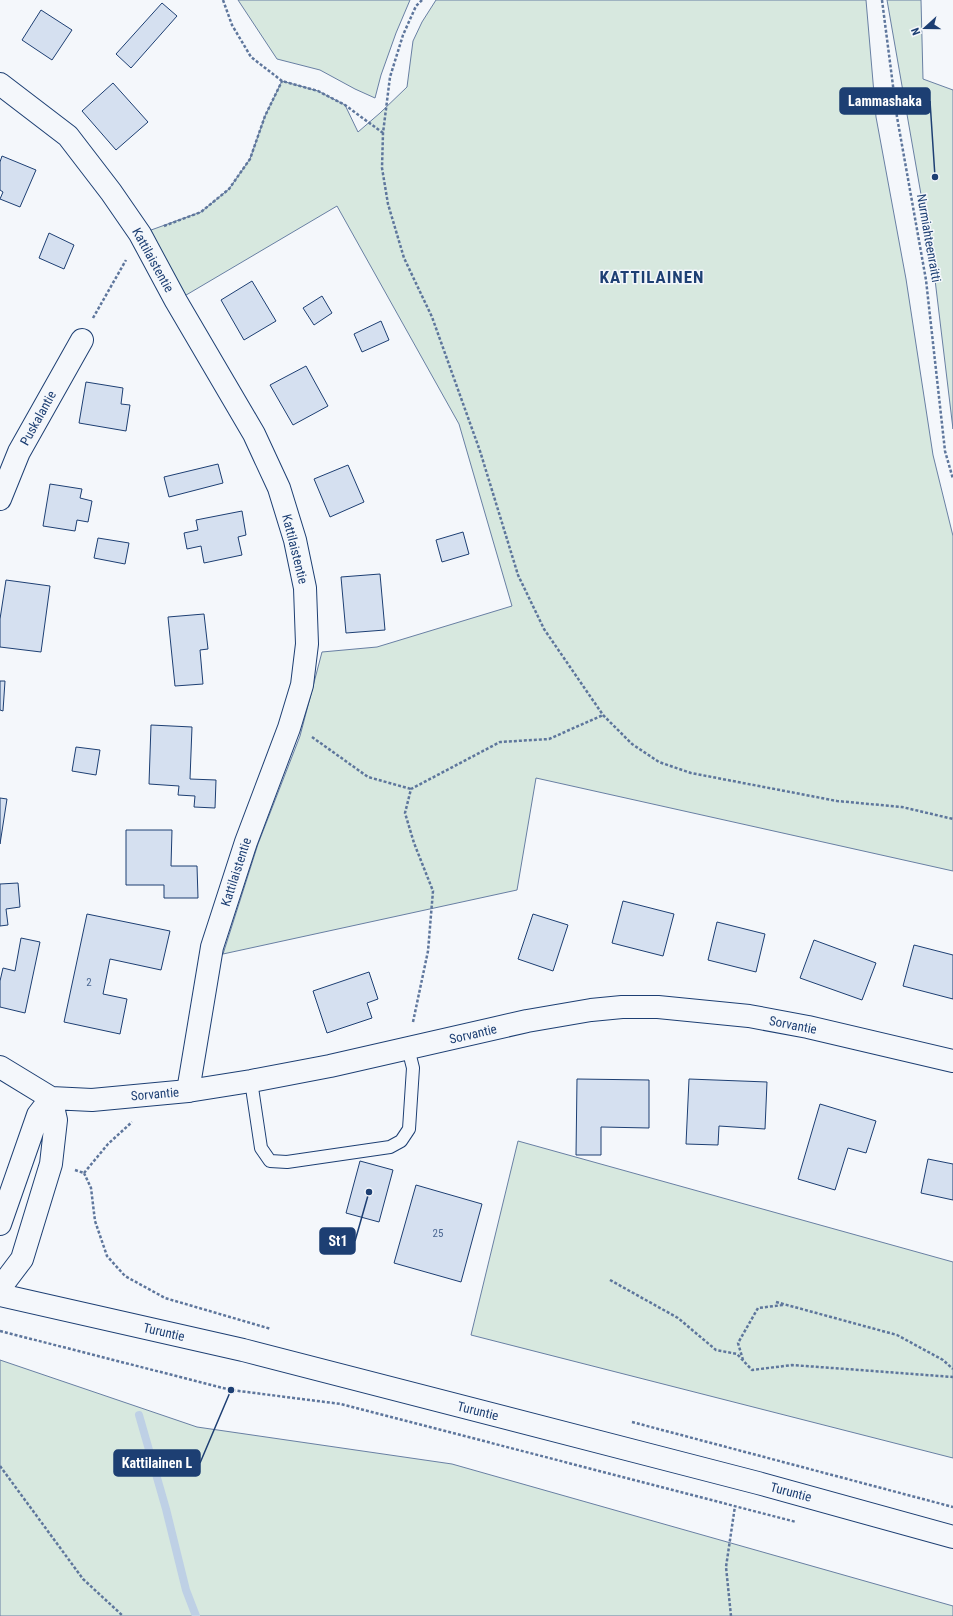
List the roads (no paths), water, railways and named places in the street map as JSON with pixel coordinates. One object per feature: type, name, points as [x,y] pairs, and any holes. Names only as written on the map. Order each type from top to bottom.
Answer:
[{"type":"main road","name":"Kattilaistentie","points":[[0,84],[68,136],[111,192],[140,234],[176,300],[254,434],[278,488],[295,540],[305,588],[307,644],[302,685],[289,728],[246,842],[212,947],[188,1091]]},
{"type":"main road","name":"Puskalantie","points":[[0,499],[19,452],[82,340]]},
{"type":"main road","name":"Sorvantie","points":[[0,1066],[51,1098],[92,1100],[188,1091],[251,1082],[330,1066],[527,1021],[592,1010],[622,1007],[658,1007],[749,1016],[808,1027],[953,1061]]},
{"type":"main road","points":[[0,1224],[38,1115],[51,1098]]},
{"type":"main road","points":[[0,1288],[22,1259],[52,1164],[56,1120],[51,1098]]},
{"type":"main road","name":"Turuntie","points":[[0,1295],[242,1350],[758,1483],[953,1537]]},
{"type":"lane","points":[[251,1082],[261,1148],[270,1161],[286,1162],[390,1147],[401,1141],[408,1129],[413,1068],[408,1048]]},
{"type":"waterway","points":[[139,1415],[166,1509],[186,1590],[196,1616]]},
{"type":"place","name":"Lammashaka","points":[[935,177]]},
{"type":"place","name":"St1","points":[[369,1192]]},
{"type":"place","name":"Kattilainen L","points":[[231,1390]]},
{"type":"district","name":"KATTILAINEN","points":[[652,277]]}]
